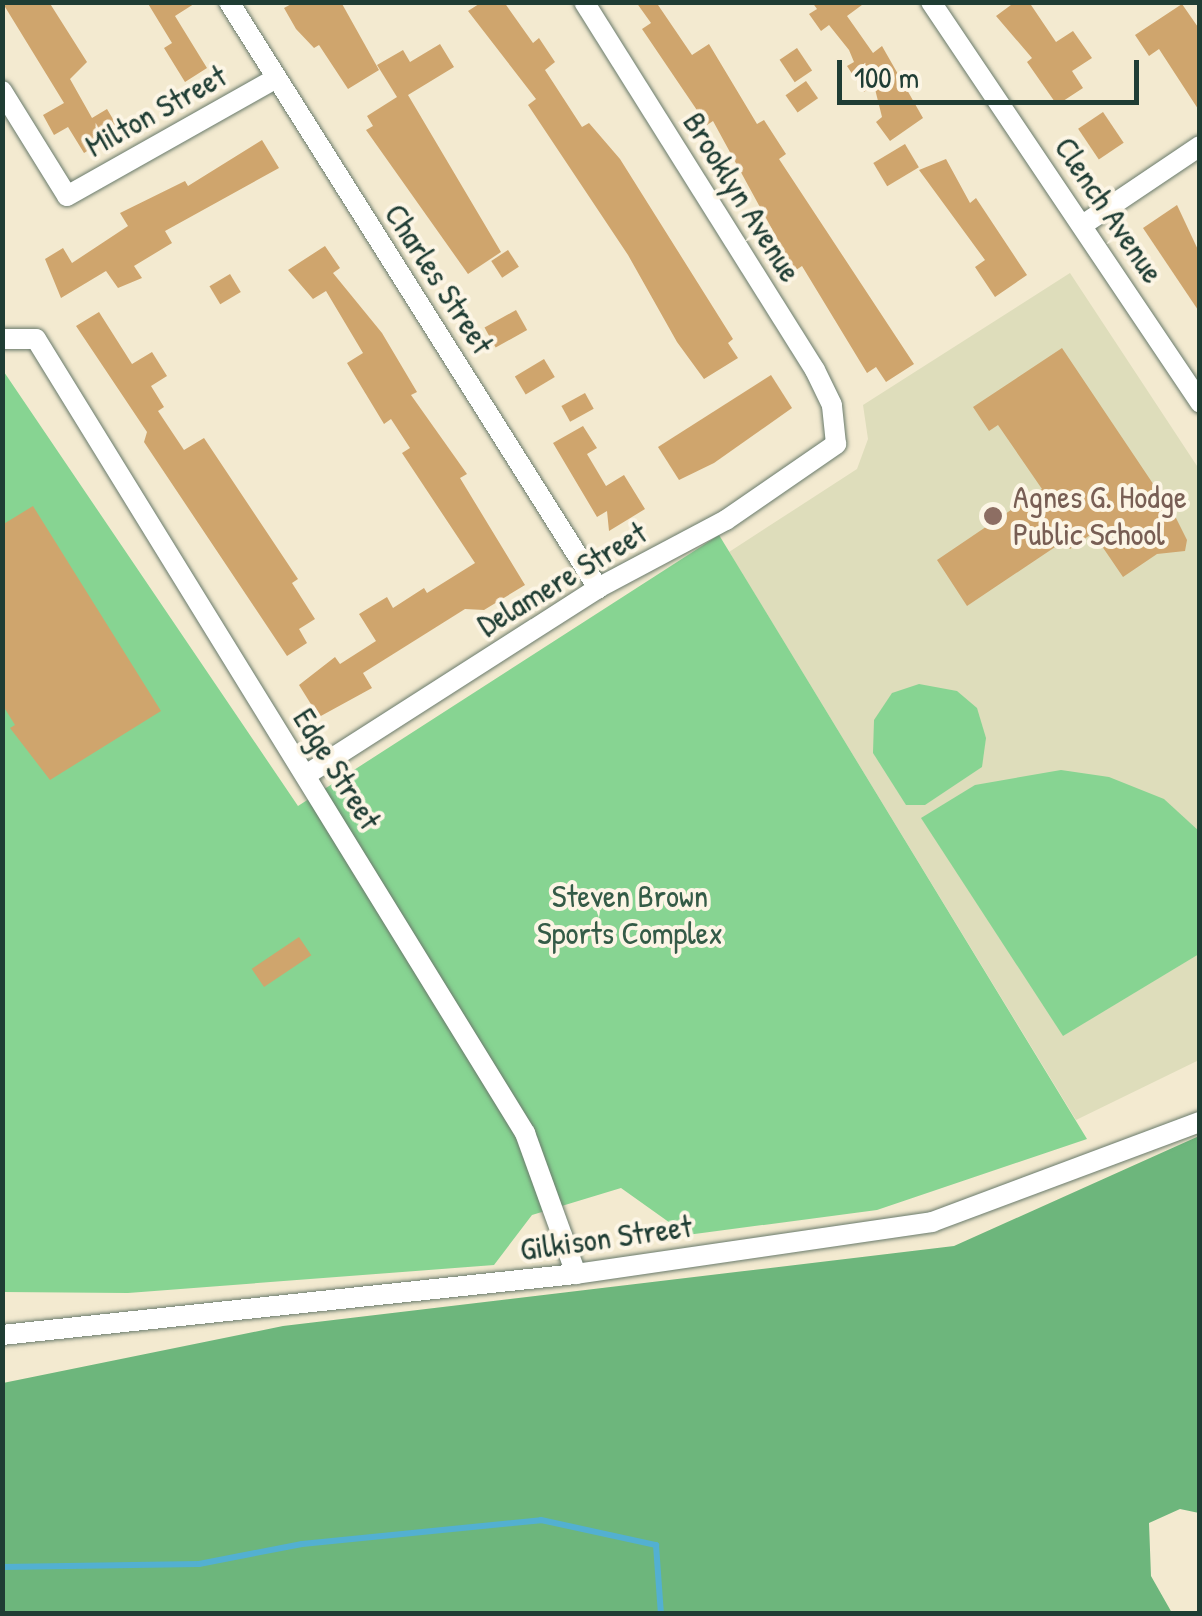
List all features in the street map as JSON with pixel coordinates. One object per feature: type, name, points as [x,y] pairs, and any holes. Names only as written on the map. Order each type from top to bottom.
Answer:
[{"type":"street","name":"Charles Street","points":[[229,2],[598,588]]},
{"type":"street","name":"Brooklyn Avenue","points":[[584,2],[814,370],[838,429]]},
{"type":"street","name":"Clench Avenue","points":[[930,2],[1084,224],[1200,403]]},
{"type":"street","name":"Milton Street","points":[[2,91],[68,196],[275,79]]},
{"type":"street","points":[[1084,224],[1200,146]]},
{"type":"street","name":"Edge Street","points":[[2,339],[36,339],[306,775],[525,1134],[576,1274]]},
{"type":"street","name":"Delamere Street","points":[[306,775],[598,588],[798,473],[836,444],[838,429]]},
{"type":"street","name":"Gilkison Street","points":[[2,1335],[576,1274],[932,1222],[1200,1122]]},
{"type":"shaded area","name":"Agnes G. Hodge Public School","points":[[1070,273],[1199,469],[1199,1060],[1076,1120],[729,552],[857,469],[868,439],[863,405]]},
{"type":"green space","name":"Steven Brown Sports Complex","points":[[2,369],[298,806],[719,535],[1087,1139],[877,1210],[687,1235],[621,1188],[532,1215],[494,1265],[128,1293],[3,1292]]},
{"type":"green space","points":[[919,684],[957,691],[977,708],[986,738],[982,767],[925,805],[906,805],[873,753],[874,720],[892,693]]},
{"type":"green space","points":[[1061,770],[1109,777],[1164,799],[1200,832],[1199,954],[1063,1036],[921,818],[975,785]]},
{"type":"green space","points":[[1199,1136],[1199,1513],[1180,1509],[1149,1523],[1151,1576],[1172,1613],[3,1613],[3,1383],[283,1326],[954,1246]]},
{"type":"building","points":[[2,2],[49,2],[87,62],[70,79],[92,118],[107,109],[120,131],[84,153],[68,127],[54,135],[43,115],[64,103]]},
{"type":"building","points":[[147,2],[197,2],[175,16],[207,68],[185,82],[164,48],[172,43]]},
{"type":"building","points":[[295,2],[341,2],[379,70],[348,89],[319,45],[314,48],[296,29],[284,8]]},
{"type":"building","points":[[482,2],[504,2],[533,43],[539,38],[555,62],[545,70],[582,127],[589,123],[620,159],[733,339],[728,343],[738,358],[704,379],[677,342],[628,255],[528,105],[536,99],[468,11]]},
{"type":"building","points":[[636,2],[656,2],[692,55],[709,44],[757,124],[764,120],[786,154],[779,159],[914,364],[886,382],[876,367],[867,373],[802,266],[796,270],[784,251],[713,121],[707,125],[642,29],[651,23]]},
{"type":"building","points":[[812,2],[866,2],[847,16],[873,53],[882,46],[923,118],[890,141],[876,122],[882,117],[874,85],[864,92],[847,66],[854,62],[849,50],[829,25],[821,31],[809,14],[817,9]]},
{"type":"building","points":[[1015,2],[1029,2],[1056,42],[1073,31],[1092,58],[1072,71],[1083,88],[1057,105],[1027,62],[1032,58],[996,16]]},
{"type":"building","points":[[1182,4],[1200,30],[1200,112],[1159,49],[1149,56],[1135,35]]},
{"type":"building","points":[[440,44],[454,67],[408,95],[501,252],[468,274],[366,130],[373,126],[367,116],[397,97],[377,65],[403,50],[410,62]]},
{"type":"building","points":[[797,48],[812,70],[795,82],[780,60]]},
{"type":"building","points":[[806,81],[818,98],[798,113],[786,95]]},
{"type":"building","points":[[1103,112],[1124,143],[1099,159],[1078,129]]},
{"type":"building","points":[[262,140],[279,168],[165,231],[172,243],[134,266],[142,278],[118,288],[106,271],[61,298],[45,259],[63,248],[72,263],[128,226],[120,213],[185,181],[188,186]]},
{"type":"building","points":[[905,144],[919,167],[887,186],[873,163]]},
{"type":"building","points":[[946,159],[970,203],[976,198],[1027,275],[995,297],[975,267],[985,260],[919,170]]},
{"type":"building","points":[[1177,205],[1200,254],[1200,313],[1143,228]]},
{"type":"building","points":[[325,246],[340,268],[333,273],[382,333],[417,392],[411,395],[467,474],[460,478],[525,585],[484,610],[465,609],[363,673],[372,688],[319,717],[299,685],[335,657],[340,664],[376,641],[359,614],[387,597],[393,608],[424,588],[427,593],[475,563],[402,453],[410,448],[391,419],[384,424],[347,363],[363,353],[326,291],[313,299],[288,270]]},
{"type":"building","points":[[508,250],[519,267],[502,278],[491,261]]},
{"type":"building","points":[[230,274],[241,292],[220,304],[209,286]]},
{"type":"building","points":[[516,310],[527,330],[496,348],[485,327]]},
{"type":"building","points":[[99,312],[132,364],[152,352],[167,376],[151,386],[164,407],[158,411],[184,450],[204,438],[298,579],[292,583],[315,619],[299,629],[307,643],[287,656],[144,442],[147,432],[76,326]]},
{"type":"building","points":[[1062,348],[1176,518],[1187,540],[1185,551],[1157,554],[1123,577],[1093,533],[1070,549],[1064,541],[967,606],[937,560],[1042,489],[998,425],[989,431],[973,407]]},
{"type":"building","points":[[544,359],[555,377],[526,395],[515,377]]},
{"type":"building","points":[[771,375],[792,408],[714,463],[679,480],[658,447]]},
{"type":"building","points":[[585,393],[594,409],[570,422],[561,406]]},
{"type":"building","points":[[583,426],[597,448],[587,454],[606,486],[624,475],[645,509],[609,531],[607,511],[597,517],[553,443]]},
{"type":"building","points":[[33,506],[161,711],[50,780],[10,728],[15,725],[2,704],[2,525]]},
{"type":"building","points":[[299,937],[311,955],[264,987],[252,969]]},
{"type":"waterway","points":[[2,1567],[199,1564],[302,1544],[541,1520],[656,1545],[661,1614]]},
{"type":"place","name":"Agnes G. Hodge Public School","points":[[993,516]]}]
